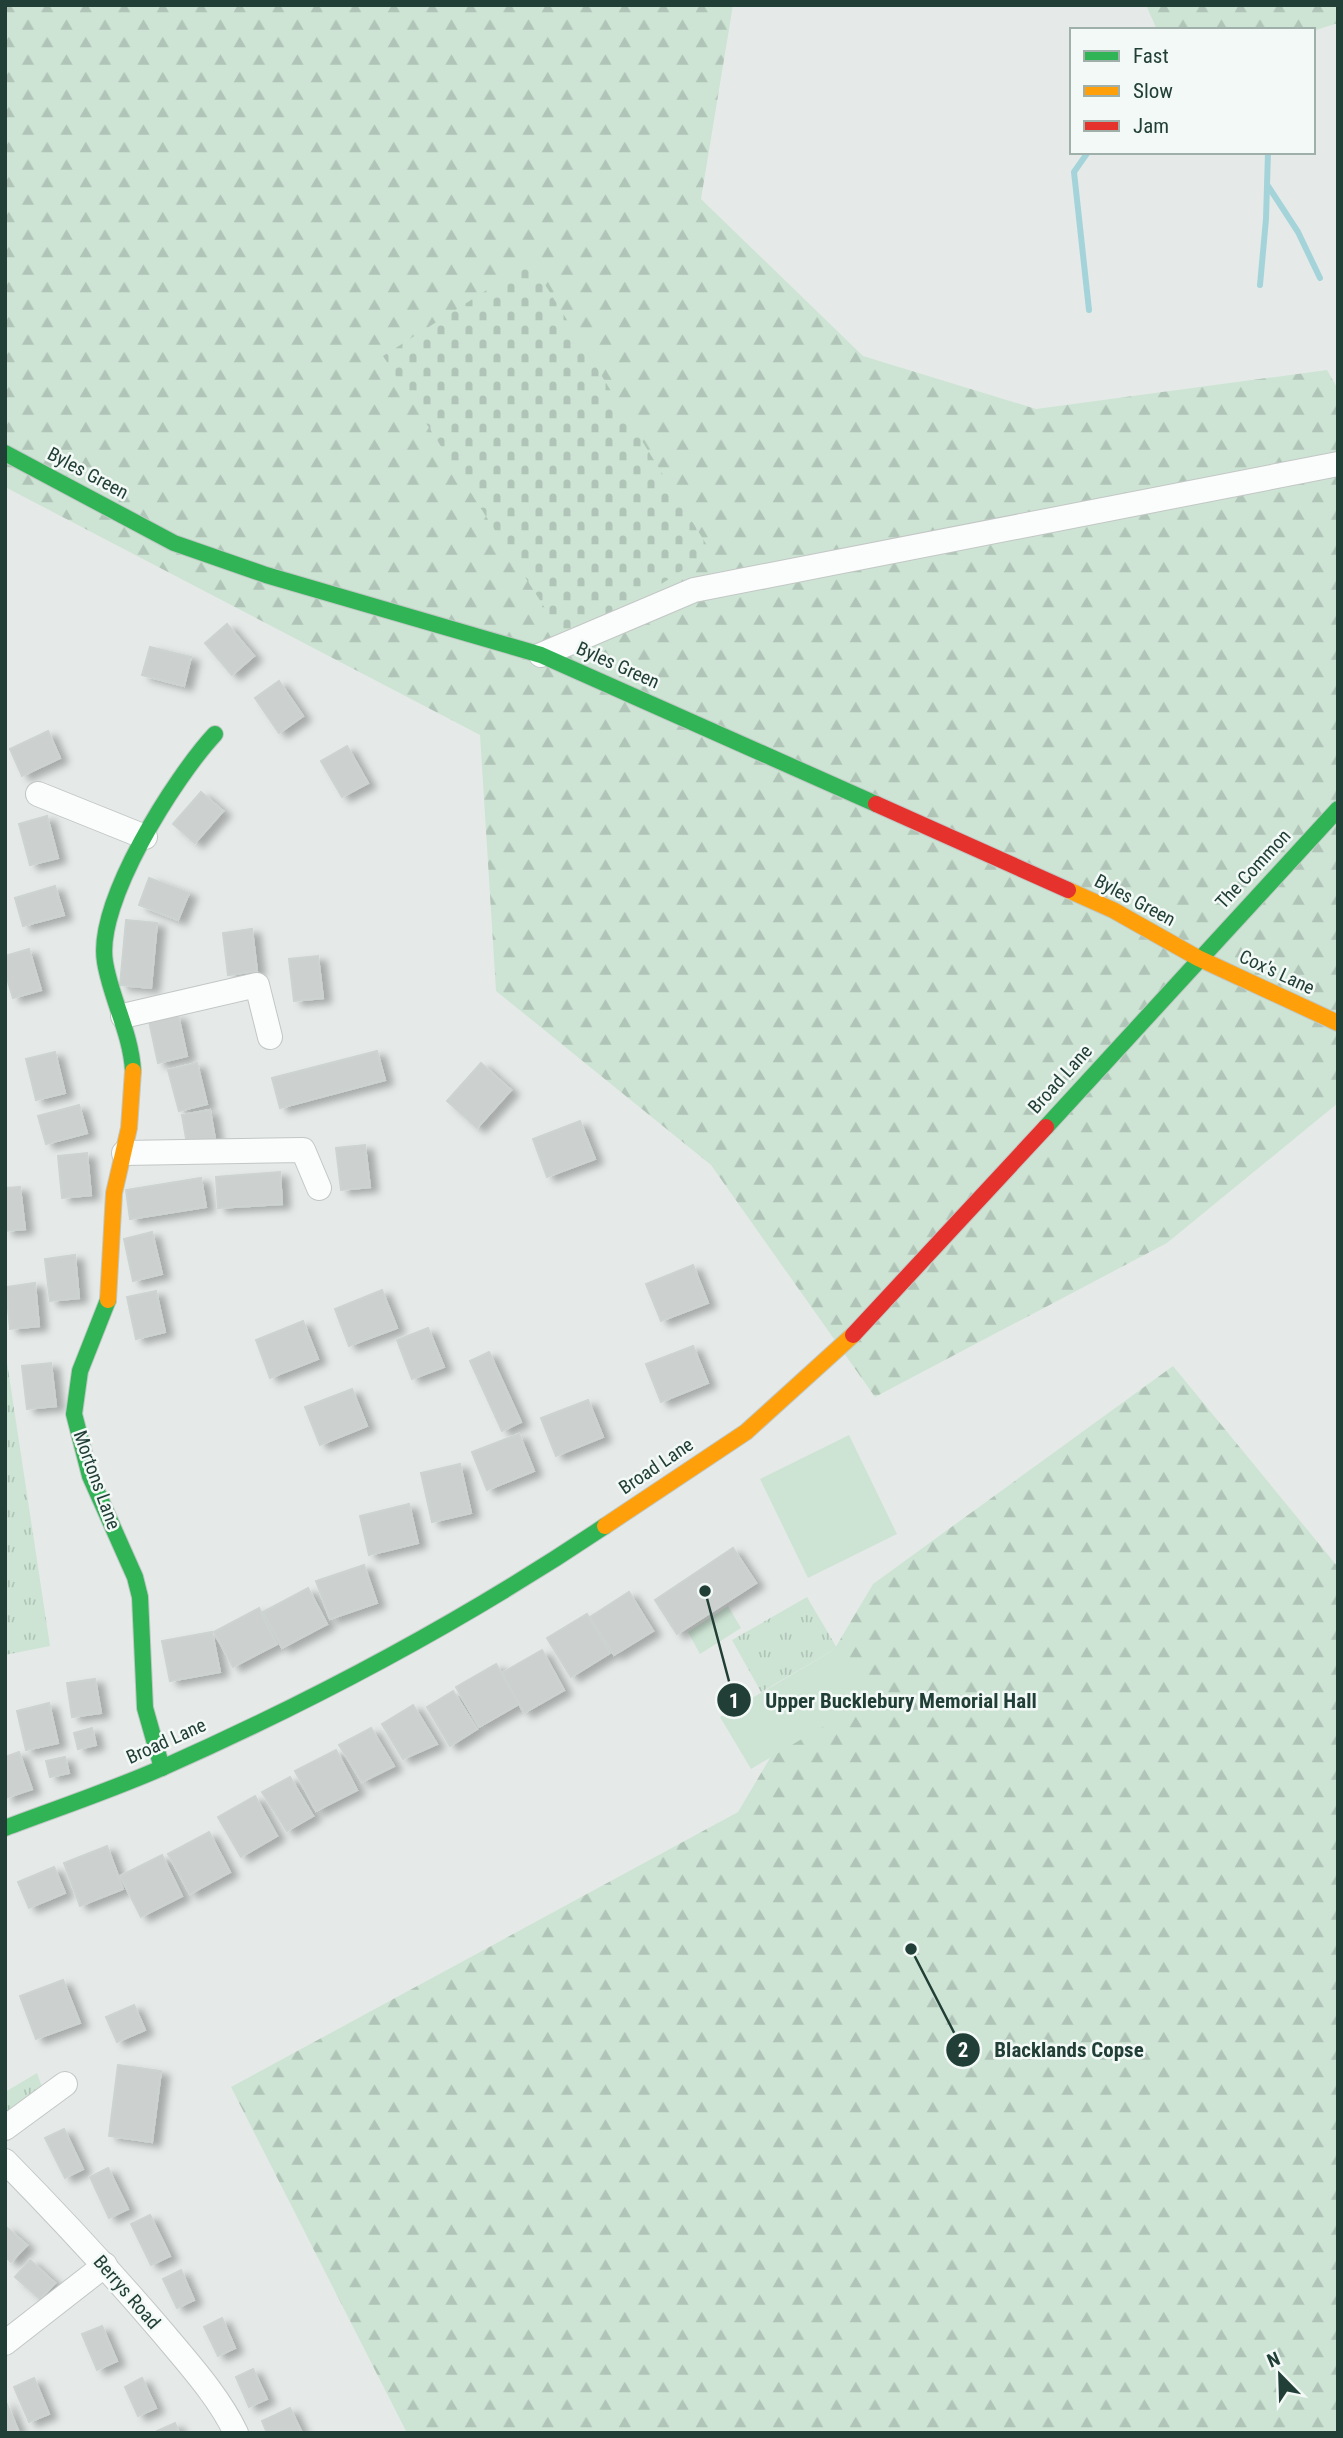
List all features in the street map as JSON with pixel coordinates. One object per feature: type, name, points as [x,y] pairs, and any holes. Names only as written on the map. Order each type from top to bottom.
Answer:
[{"type":"street","name":"Byles Green","points":[[5,453],[174,543],[266,575],[541,655],[1113,909],[1198,958]]},
{"type":"street","points":[[541,655],[694,590],[1338,464]]},
{"type":"street","name":"Mortons Lane","points":[[162,1768],[145,1708],[140,1597],[135,1577],[85,1457],[74,1415],[78,1374],[107,1306],[113,1277],[113,1204],[117,1170],[124,1153],[134,1083],[123,1016],[106,968],[103,933],[117,891],[177,778],[215,734]]},
{"type":"street","points":[[38,794],[145,837]]},
{"type":"street","name":"The Common","points":[[1198,958],[1338,809]]},
{"type":"street","name":"Cox's Lane","points":[[1198,958],[1338,1023]]},
{"type":"street","name":"Broad Lane","points":[[5,1828],[162,1768],[376,1666],[541,1569],[746,1432],[866,1323],[1198,958]]},
{"type":"street","points":[[123,1016],[257,985],[270,1037]]},
{"type":"street","points":[[124,1153],[303,1150],[319,1188]]},
{"type":"street","points":[[5,2128],[65,2084]]},
{"type":"street","name":"Berrys Road","points":[[5,2161],[105,2265],[179,2351],[229,2417],[236,2433]]},
{"type":"street","points":[[5,2343],[105,2265]]},
{"type":"green space","points":[[5,5],[733,5],[701,199],[863,356],[1036,409],[1327,370],[1338,389],[1338,1103],[1167,1243],[875,1397],[711,1165],[496,991],[480,735],[5,487]]},
{"type":"green space","points":[[1146,5],[1338,5],[1338,23],[1315,30],[1315,28],[1156,28]]},
{"type":"green space","points":[[531,262],[711,552],[568,644],[383,356]]},
{"type":"green space","points":[[5,1349],[50,1646],[5,1655]]},
{"type":"green space","points":[[1173,1366],[1338,1567],[1338,2433],[407,2433],[231,2087],[738,1812],[873,1584]]},
{"type":"green space","points":[[849,1435],[897,1534],[808,1578],[760,1479]]},
{"type":"green space","points":[[807,1597],[837,1648],[761,1692],[732,1640]]},
{"type":"green space","points":[[728,1606],[741,1628],[700,1654],[688,1632]]},
{"type":"green space","points":[[837,1648],[868,1700],[751,1769],[720,1717]]},
{"type":"green space","points":[[37,2073],[43,2090],[5,2113],[5,2092]]},
{"type":"building","points":[[227,624],[254,656],[232,675],[205,643]]},
{"type":"building","points":[[150,647],[191,657],[184,686],[142,675]]},
{"type":"building","points":[[279,681],[303,716],[279,733],[255,698]]},
{"type":"building","points":[[48,731],[60,758],[22,776],[10,749]]},
{"type":"building","points":[[347,746],[368,783],[342,797],[321,761]]},
{"type":"building","points":[[201,792],[223,811],[195,843],[173,824]]},
{"type":"building","points":[[47,816],[58,858],[30,865],[19,824]]},
{"type":"building","points":[[149,878],[189,893],[178,920],[139,905]]},
{"type":"building","points":[[55,886],[64,915],[23,926],[15,898]]},
{"type":"building","points":[[126,920],[157,923],[151,988],[120,985]]},
{"type":"building","points":[[252,929],[257,971],[228,975],[223,933]]},
{"type":"building","points":[[29,949],[41,990],[13,998],[5,972],[5,956]]},
{"type":"building","points":[[318,956],[323,998],[294,1001],[289,959]]},
{"type":"building","points":[[178,1015],[187,1056],[158,1063],[149,1021]]},
{"type":"building","points":[[377,1051],[385,1080],[280,1108],[272,1078]]},
{"type":"building","points":[[55,1052],[65,1093],[36,1100],[26,1059]]},
{"type":"building","points":[[197,1063],[207,1104],[179,1111],[168,1070]]},
{"type":"building","points":[[481,1063],[511,1090],[477,1128],[447,1101]]},
{"type":"building","points":[[79,1105],[87,1133],[46,1144],[38,1116]]},
{"type":"building","points":[[210,1110],[215,1139],[187,1144],[182,1115]]},
{"type":"building","points":[[580,1121],[595,1159],[547,1177],[533,1139]]},
{"type":"building","points":[[365,1145],[370,1187],[341,1190],[336,1148]]},
{"type":"building","points":[[87,1153],[91,1195],[62,1198],[58,1156]]},
{"type":"building","points":[[280,1172],[282,1204],[218,1208],[216,1177]]},
{"type":"building","points":[[201,1178],[206,1207],[130,1219],[126,1190]]},
{"type":"building","points":[[20,1187],[25,1229],[5,1231],[5,1188]]},
{"type":"building","points":[[152,1232],[162,1274],[133,1281],[124,1239]]},
{"type":"building","points":[[75,1255],[79,1298],[50,1301],[45,1259]]},
{"type":"building","points":[[693,1265],[708,1303],[661,1321],[646,1284]]},
{"type":"building","points":[[35,1283],[39,1326],[10,1329],[6,1287]]},
{"type":"building","points":[[382,1290],[397,1328],[349,1346],[335,1309]]},
{"type":"building","points":[[156,1291],[165,1332],[136,1339],[127,1297]]},
{"type":"building","points":[[303,1321],[318,1359],[270,1378],[256,1340]]},
{"type":"building","points":[[428,1328],[444,1367],[412,1379],[397,1340]]},
{"type":"building","points":[[693,1346],[708,1383],[661,1402],[646,1364]]},
{"type":"building","points":[[489,1352],[521,1422],[502,1431],[470,1361]]},
{"type":"building","points":[[51,1363],[56,1406],[27,1409],[22,1366]]},
{"type":"building","points":[[352,1389],[367,1426],[320,1445],[305,1407]]},
{"type":"building","points":[[588,1400],[603,1437],[556,1456],[541,1418]]},
{"type":"building","points":[[519,1434],[534,1471],[487,1490],[472,1452]]},
{"type":"building","points":[[460,1464],[471,1513],[432,1522],[421,1473]]},
{"type":"building","points":[[409,1504],[418,1543],[369,1555],[360,1516]]},
{"type":"building","points":[[733,1548],[756,1583],[677,1634],[655,1600]]},
{"type":"building","points":[[364,1565],[377,1603],[330,1619],[316,1581]]},
{"type":"building","points":[[308,1588],[327,1624],[282,1648],[263,1612]]},
{"type":"building","points":[[629,1592],[653,1631],[614,1655],[590,1617]]},
{"type":"building","points":[[259,1608],[277,1644],[233,1667],[214,1632]]},
{"type":"building","points":[[587,1614],[610,1653],[571,1677],[547,1638]]},
{"type":"building","points":[[212,1632],[220,1672],[170,1681],[162,1641]]},
{"type":"building","points":[[542,1650],[564,1690],[524,1713],[502,1673]]},
{"type":"building","points":[[496,1664],[519,1704],[479,1727],[456,1687]]},
{"type":"building","points":[[95,1679],[101,1713],[72,1717],[67,1683]]},
{"type":"building","points":[[453,1691],[477,1729],[450,1746],[427,1707]]},
{"type":"building","points":[[49,1703],[58,1743],[26,1750],[17,1711]]},
{"type":"building","points":[[413,1705],[437,1744],[403,1759],[382,1724]]},
{"type":"building","points":[[92,1728],[96,1745],[78,1749],[74,1733]]},
{"type":"building","points":[[371,1728],[394,1766],[362,1782],[339,1745]]},
{"type":"building","points":[[336,1750],[357,1790],[316,1811],[295,1771]]},
{"type":"building","points":[[19,1752],[32,1789],[5,1798],[5,1757]]},
{"type":"building","points":[[65,1757],[69,1773],[50,1777],[46,1761]]},
{"type":"building","points":[[290,1777],[313,1816],[287,1831],[262,1792]]},
{"type":"building","points":[[255,1796],[277,1836],[241,1857],[218,1817]]},
{"type":"building","points":[[209,1832],[230,1872],[190,1894],[168,1854]]},
{"type":"building","points":[[107,1846],[123,1889],[80,1906],[64,1863]]},
{"type":"building","points":[[162,1855],[182,1896],[141,1917],[120,1876]]},
{"type":"building","points":[[54,1867],[65,1893],[29,1908],[18,1882]]},
{"type":"building","points":[[63,1980],[80,2023],[36,2039],[20,1996]]},
{"type":"building","points":[[134,2005],[145,2030],[117,2042],[106,2017]]},
{"type":"building","points":[[118,2065],[161,2071],[152,2142],[109,2136]]},
{"type":"building","points":[[64,2129],[83,2169],[65,2178],[45,2138]]},
{"type":"building","points":[[108,2168],[128,2209],[109,2218],[90,2177]]},
{"type":"building","points":[[150,2215],[170,2256],[151,2265],[131,2224]]},
{"type":"building","points":[[5,2226],[27,2245],[11,2262],[5,2256]]},
{"type":"building","points":[[30,2260],[55,2283],[40,2299],[15,2277]]},
{"type":"building","points":[[181,2270],[194,2300],[177,2308],[163,2279]]},
{"type":"building","points":[[222,2318],[235,2348],[218,2356],[204,2327]]},
{"type":"building","points":[[102,2326],[117,2361],[97,2370],[82,2334]]},
{"type":"building","points":[[253,2369],[267,2399],[249,2407],[236,2377]]},
{"type":"building","points":[[34,2378],[49,2414],[29,2422],[14,2387]]},
{"type":"building","points":[[142,2378],[156,2408],[138,2416],[125,2387]]},
{"type":"building","points":[[5,2400],[18,2430],[12,2433],[5,2433]]},
{"type":"building","points":[[290,2408],[302,2433],[267,2433],[262,2421]]},
{"type":"building","points":[[175,2423],[179,2433],[158,2433],[157,2431]]},
{"type":"waterway","points":[[1087,154],[1074,172],[1089,310]]},
{"type":"waterway","points":[[1260,285],[1268,154]]},
{"type":"waterway","points":[[1268,186],[1298,232],[1320,278]]},
{"type":"traffic: fast","points":[[5,453],[174,543],[266,575],[541,655],[876,804]]},
{"type":"traffic: fast","points":[[133,1071],[129,1043],[105,962],[105,937],[112,908],[125,875],[160,809],[215,734]]},
{"type":"traffic: fast","points":[[1046,1127],[1338,809]]},
{"type":"traffic: fast","points":[[108,1300],[80,1371],[74,1414],[90,1476],[135,1577],[140,1597],[145,1708],[162,1768]]},
{"type":"traffic: fast","points":[[5,1828],[164,1767],[334,1686],[499,1594],[605,1526]]},
{"type":"traffic: slow","points":[[1068,890],[1113,910],[1198,958],[1338,1023]]},
{"type":"traffic: slow","points":[[108,1300],[114,1193],[129,1128],[133,1071]]},
{"type":"traffic: slow","points":[[605,1526],[746,1432],[853,1335]]},
{"type":"traffic: jam","points":[[876,804],[1068,890]]},
{"type":"traffic: jam","points":[[853,1335],[1046,1127]]},
{"type":"place","name":"Upper Bucklebury Memorial Hall","points":[[705,1591]]},
{"type":"place","name":"Blacklands Copse","points":[[911,1949]]}]
